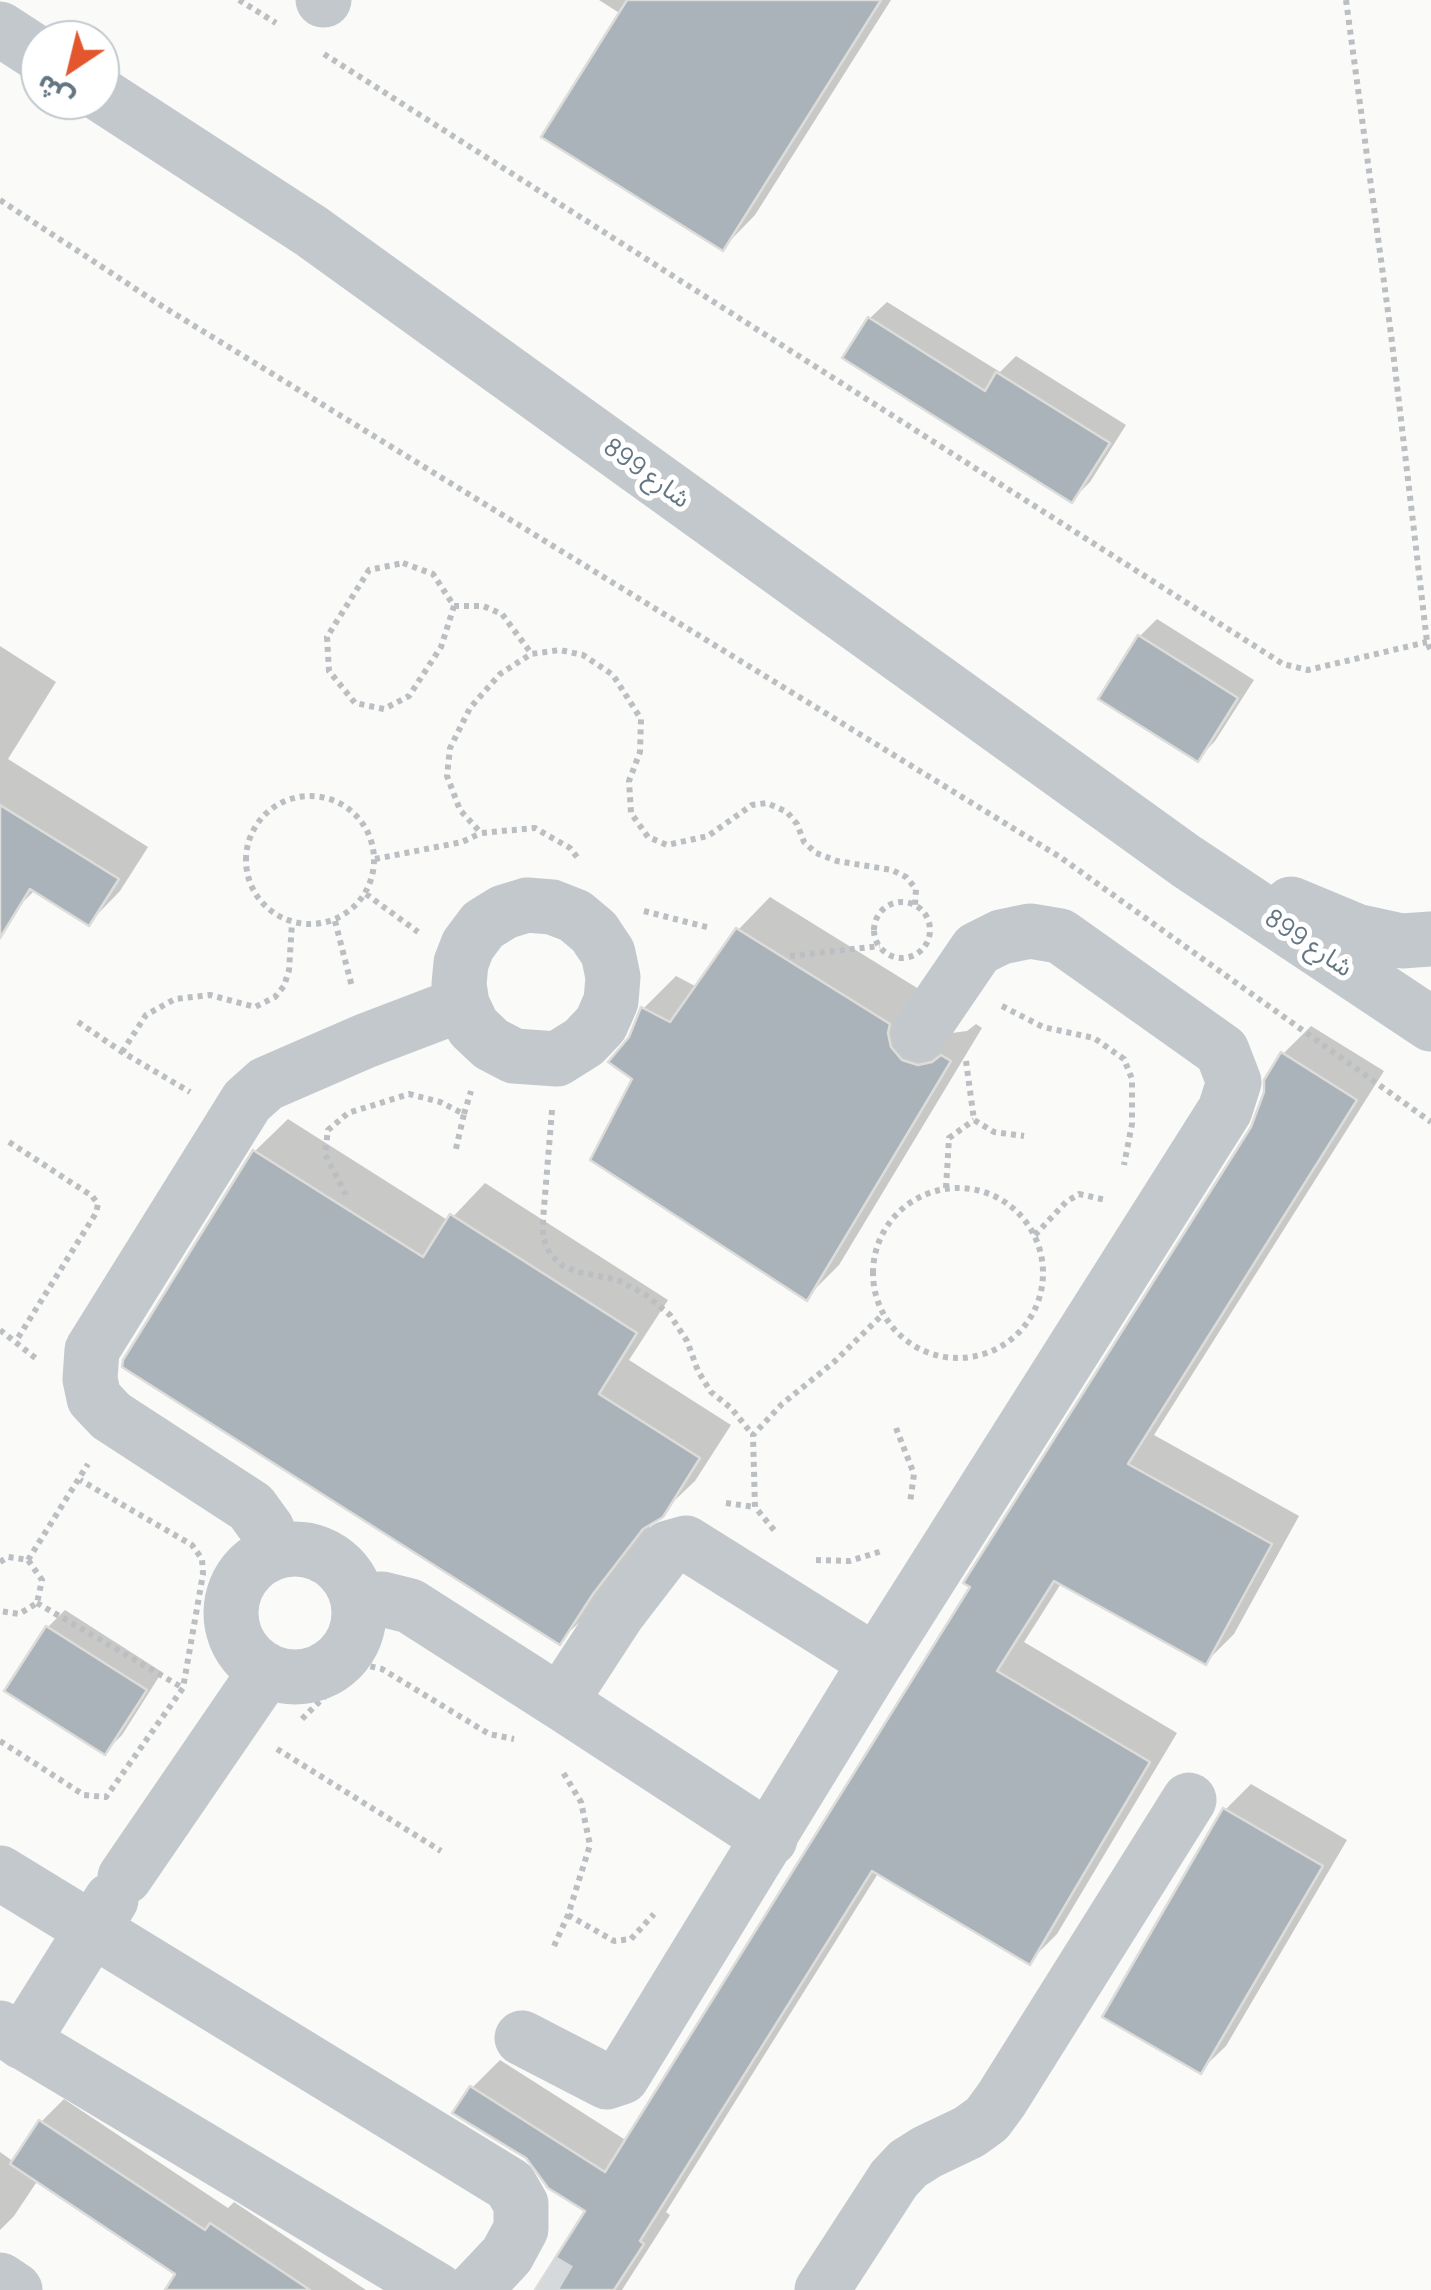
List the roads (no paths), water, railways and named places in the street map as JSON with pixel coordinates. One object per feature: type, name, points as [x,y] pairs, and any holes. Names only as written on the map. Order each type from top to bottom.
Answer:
[{"type":"street","name":"شارع 899","points":[[120,107],[311,231],[1186,862],[1431,1024]]},
{"type":"street","name":"شارع 899","points":[[1186,862],[1356,931],[1402,940],[1431,939]]},
{"type":"street","points":[[528,905],[552,907],[576,916],[594,932],[608,953],[613,976],[611,1001],[601,1024],[584,1042],[557,1059],[514,1056],[491,1044],[473,1026],[462,1004],[461,964],[468,944],[483,924],[504,912],[528,905]]},
{"type":"street","points":[[522,2038],[607,2082],[622,2077],[876,1662],[1224,1110],[1234,1082],[1222,1051],[1060,936],[1030,931],[1002,937],[977,949],[919,1034]]},
{"type":"street","points":[[276,1551],[267,1529],[251,1507],[110,1416],[94,1398],[90,1379],[92,1350],[247,1101],[266,1084],[462,1004]]},
{"type":"street","points":[[560,1702],[618,1613],[668,1548],[678,1544],[686,1543],[876,1662]]},
{"type":"street","points":[[276,1551],[318,1553],[338,1564],[358,1600],[359,1620],[342,1657],[326,1669],[306,1676],[266,1671],[242,1648],[230,1618],[232,1597],[241,1576],[256,1560],[276,1551]]},
{"type":"street","points":[[358,1600],[382,1599],[410,1606],[770,1839]]},
{"type":"street","points":[[266,1671],[109,1902],[11,2035],[437,2290]]},
{"type":"street","points":[[822,2290],[901,2172],[928,2152],[969,2132],[994,2110],[1189,1800]]},
{"type":"street","points":[[0,1873],[109,1902],[510,2186],[522,2204],[521,2229],[508,2275]]},
{"type":"street","points":[[0,2280],[15,2290]]},
{"type":"tunnel","points":[[542,2280],[559,2290]]}]
